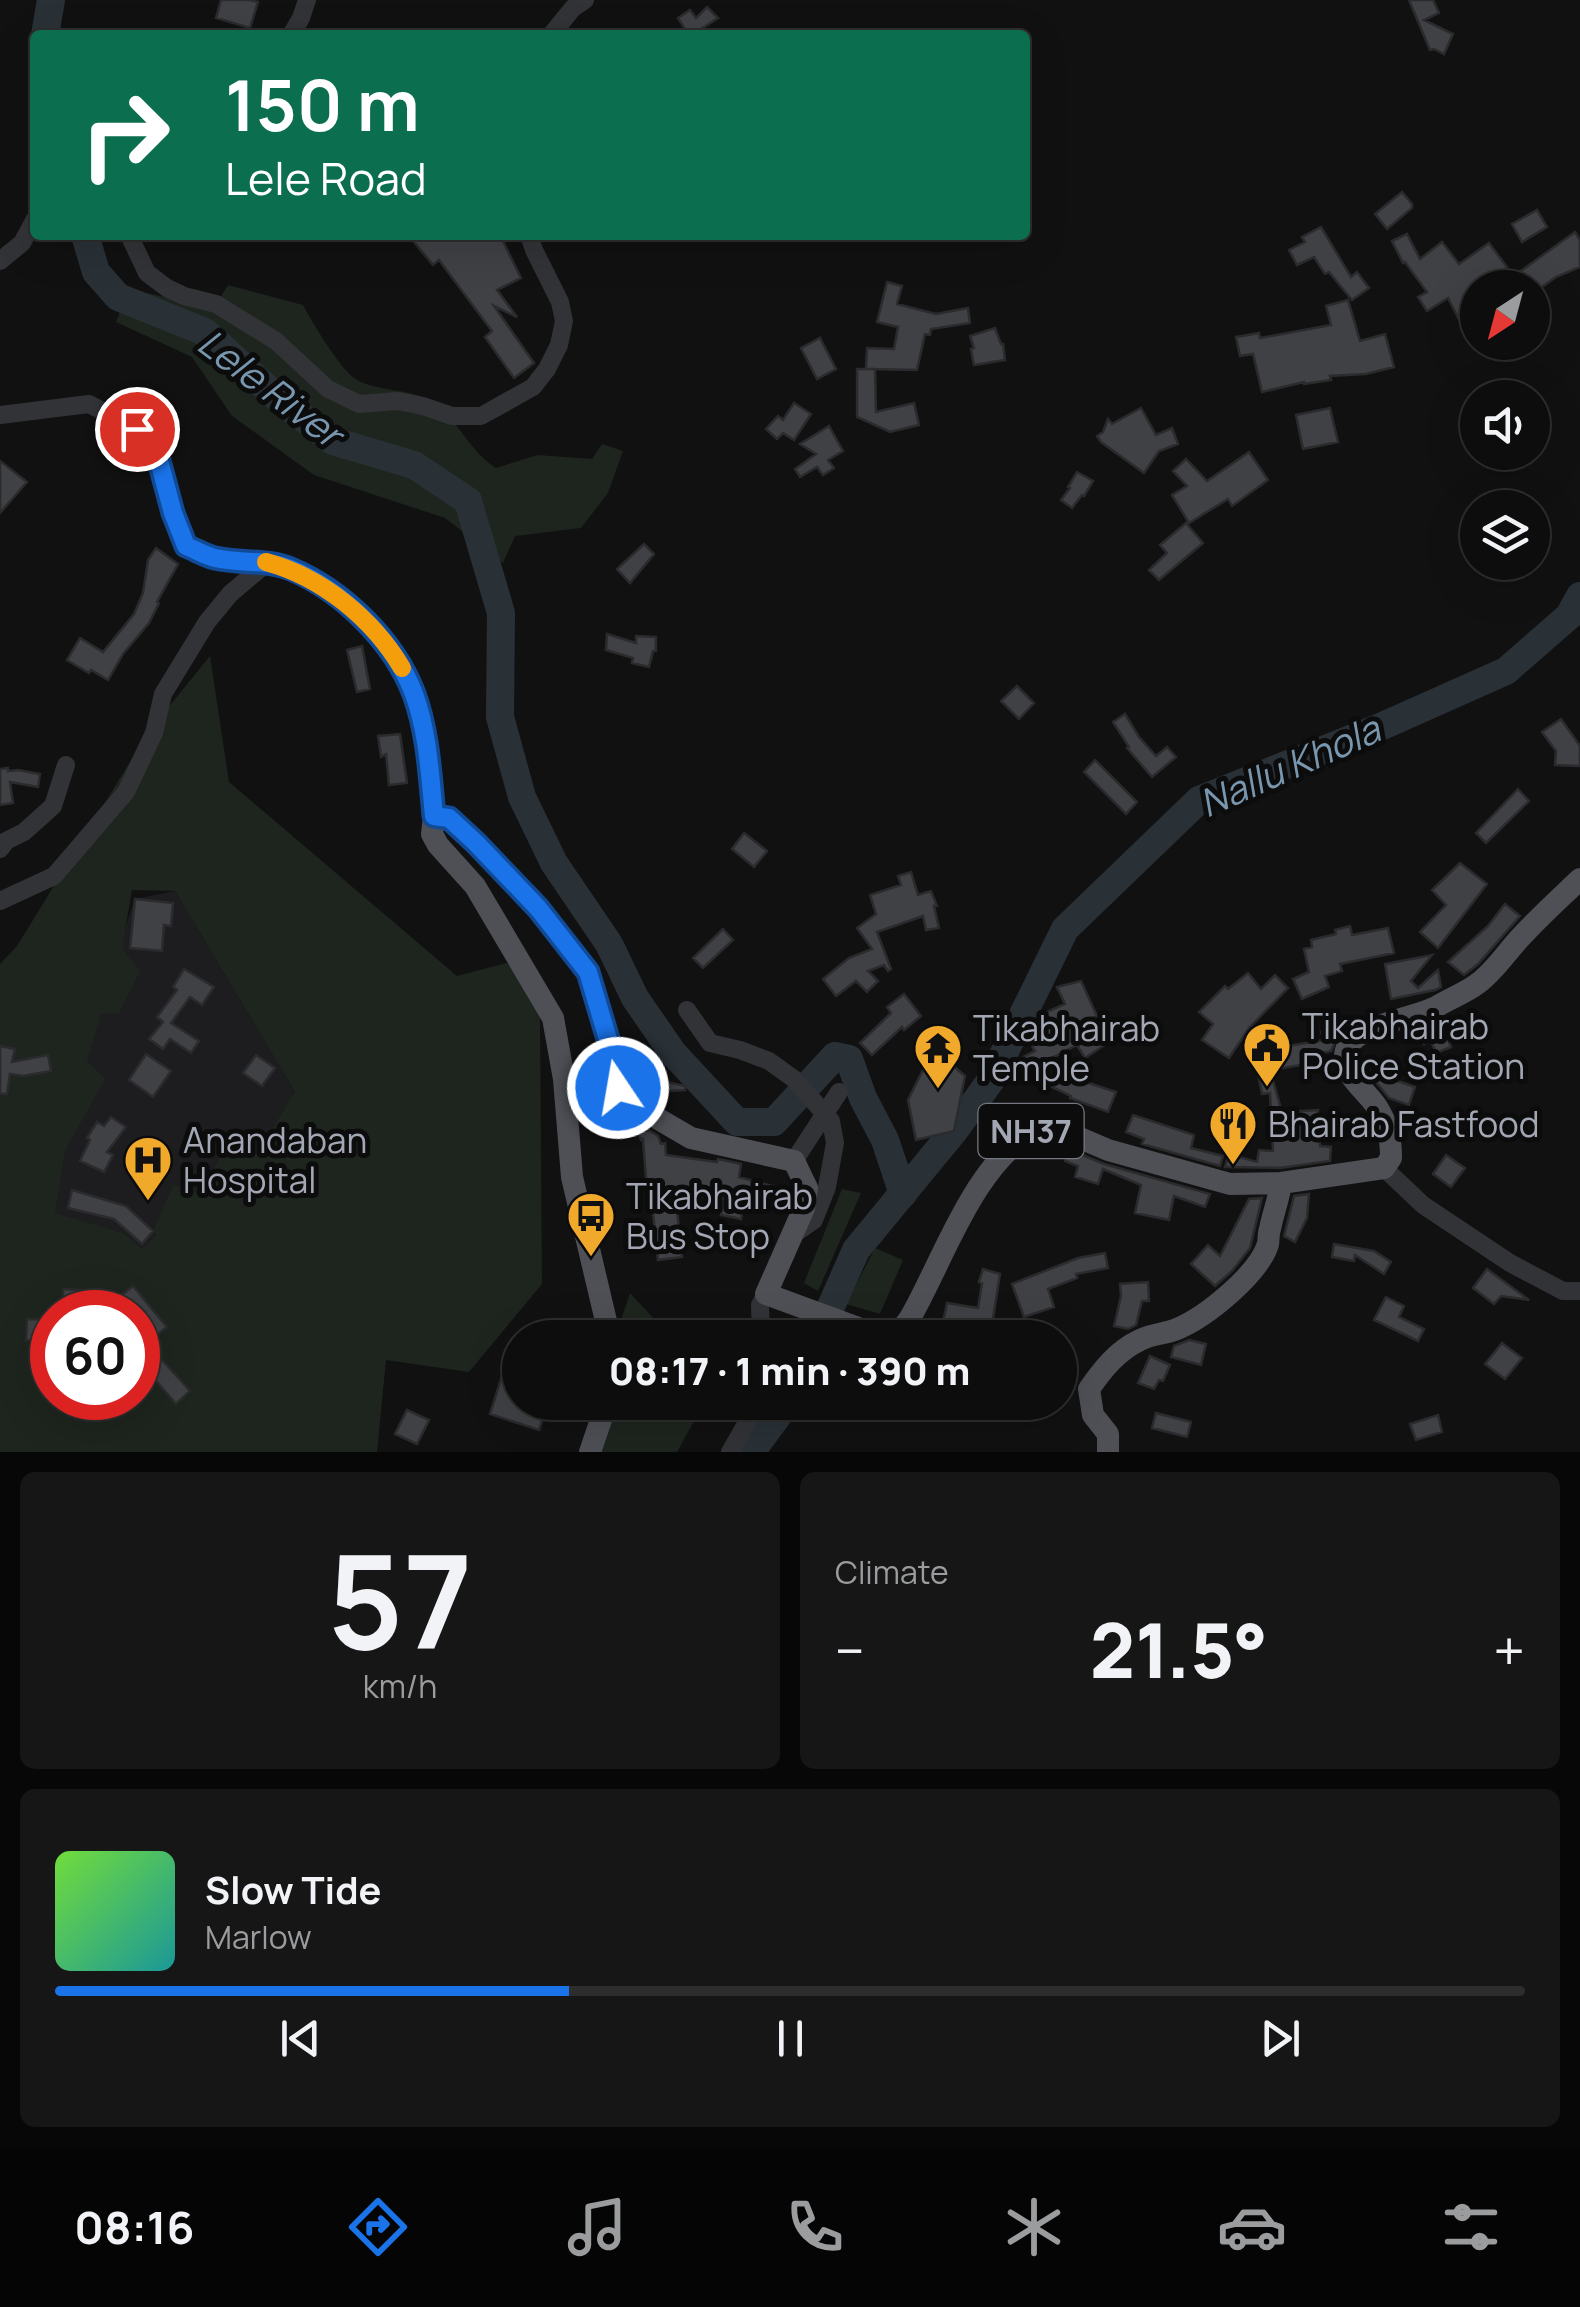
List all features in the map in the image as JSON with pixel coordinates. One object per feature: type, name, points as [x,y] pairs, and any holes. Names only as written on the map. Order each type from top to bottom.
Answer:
[{"type":"main road","points":[[606,1320],[572,1176],[564,1079],[553,1018],[475,886],[438,845],[432,834],[434,816],[449,818],[476,843],[538,908],[588,972],[616,1066],[620,1110],[654,1118],[692,1138],[794,1160],[807,1188],[804,1208],[766,1294]]},
{"type":"main road","points":[[1384,1168],[1392,1158],[1390,1135],[1376,1104],[1346,1066],[1347,1046],[1374,1027],[1422,1014],[1478,984],[1580,879]]},
{"type":"main road","name":"NH37","points":[[908,1320],[955,1226],[988,1174],[1015,1144],[1038,1128],[1066,1132],[1108,1150],[1242,1185],[1384,1168]]},
{"type":"main road","points":[[1108,1452],[1108,1434],[1092,1415],[1089,1388],[1106,1364],[1121,1352],[1140,1339],[1178,1329],[1212,1308],[1244,1280],[1268,1246],[1281,1183]]},
{"type":"main road","name":"NH37","points":[[766,1294],[837,1320]]},
{"type":"main road","points":[[590,1452],[601,1420]]},
{"type":"street","points":[[294,30],[308,0]]},
{"type":"street","points":[[556,30],[573,8],[585,0]]},
{"type":"street","points":[[0,261],[22,243],[30,228]]},
{"type":"street","points":[[133,240],[146,273],[184,296],[216,304],[262,332],[328,388],[359,404],[398,401],[452,416],[480,416],[533,387],[559,345],[564,321],[560,302],[531,240]]},
{"type":"street","points":[[0,416],[89,404],[137,429],[154,442],[186,546],[214,558],[268,562],[293,570],[362,618],[400,664],[414,696],[426,742],[434,816]]},
{"type":"street","points":[[0,902],[54,876],[126,792],[154,733],[163,694],[206,622],[230,594],[268,562]]},
{"type":"street","points":[[0,849],[52,806],[66,764]]},
{"type":"street","points":[[686,1010],[710,1043],[769,1062],[794,1079],[831,1121],[835,1143],[827,1186],[814,1220],[790,1238]]},
{"type":"street","points":[[794,1160],[840,1092]]},
{"type":"street","points":[[1384,1168],[1423,1206],[1510,1263],[1563,1292],[1580,1291]]},
{"type":"street","points":[[760,1320],[760,1305],[766,1294]]},
{"type":"street","points":[[730,1452],[748,1420]]},
{"type":"shaded area","points":[[228,285],[303,305],[350,375],[366,384],[432,402],[496,468],[537,455],[592,459],[602,444],[623,451],[608,493],[581,528],[515,536],[503,563],[445,518],[314,475],[232,416],[192,357],[116,322],[129,289],[214,308]]},
{"type":"shaded area","points":[[210,656],[229,782],[457,976],[510,962],[540,1016],[542,1284],[512,1320],[502,1320],[502,1332],[469,1372],[386,1360],[377,1452],[0,1452],[0,964],[17,946],[149,731]],"holes":[[[132,890],[175,891],[295,1092],[265,1140],[230,1135],[202,1195],[173,1185],[153,1231],[157,1235],[142,1249],[123,1233],[55,1213],[65,1151],[105,1079],[87,1061],[101,1014],[119,1013],[140,972],[122,948]]]},
{"type":"shaded area","name":"Anandaban Hospital","points":[[175,891],[295,1092],[160,1355],[160,1290],[30,1290],[30,1317],[0,1323],[77,1069],[135,899]]},
{"type":"shaded area","points":[[842,1189],[861,1193],[818,1291],[804,1283]]},
{"type":"shaded area","points":[[875,1248],[903,1260],[880,1314],[846,1304]]},
{"type":"shaded area","points":[[630,1293],[655,1320],[622,1320]]},
{"type":"shaded area","points":[[593,1420],[695,1420],[677,1452],[579,1452]]},
{"type":"building","points":[[221,0],[258,2],[250,28],[216,18]]},
{"type":"building","points":[[1409,0],[1433,0],[1439,13],[1424,20],[1453,34],[1444,54],[1430,50]]},
{"type":"building","points":[[707,7],[718,18],[700,30],[684,30],[678,18],[690,10],[696,18]]},
{"type":"building","points":[[1402,192],[1412,208],[1387,229],[1375,214]]},
{"type":"building","points":[[1537,210],[1547,227],[1522,242],[1512,224]]},
{"type":"building","points":[[1321,227],[1351,277],[1357,272],[1369,288],[1352,300],[1329,272],[1325,274],[1314,257],[1297,265],[1289,250]]},
{"type":"building","points":[[1575,232],[1580,240],[1580,267],[1550,281],[1550,270],[1522,270]]},
{"type":"building","points":[[1407,234],[1420,259],[1442,242],[1459,264],[1489,243],[1507,267],[1460,270],[1460,321],[1448,298],[1427,311],[1418,297],[1427,292],[1403,263],[1392,241]]},
{"type":"building","points":[[502,240],[521,278],[497,290],[517,317],[494,306],[534,363],[514,378],[485,337],[492,331],[439,260],[433,265],[414,242]]},
{"type":"building","points":[[887,282],[902,286],[897,304],[936,314],[968,308],[970,323],[931,329],[930,335],[925,334],[917,370],[866,369],[867,348],[894,349],[898,327],[877,322]]},
{"type":"building","points":[[1348,300],[1360,341],[1385,334],[1394,367],[1366,374],[1330,376],[1331,380],[1262,392],[1253,354],[1240,356],[1236,337],[1259,333],[1260,338],[1331,325],[1326,306]]},
{"type":"building","points":[[995,328],[1005,360],[974,365],[970,336]]},
{"type":"building","points":[[820,338],[836,369],[817,379],[801,348]]},
{"type":"building","points":[[857,369],[875,369],[876,412],[914,403],[919,425],[890,432],[857,417]]},
{"type":"building","points":[[794,403],[811,414],[794,440],[783,433],[777,439],[766,429],[778,416],[783,420]]},
{"type":"building","points":[[1141,408],[1156,435],[1172,428],[1178,444],[1159,451],[1144,473],[1097,436],[1108,419],[1112,424]]},
{"type":"building","points":[[1330,408],[1338,442],[1303,449],[1296,415]]},
{"type":"building","points":[[829,426],[843,451],[828,460],[834,468],[823,475],[817,467],[800,477],[795,469],[816,454],[800,444]]},
{"type":"building","points":[[1249,452],[1268,480],[1232,506],[1228,499],[1189,523],[1172,495],[1187,486],[1173,471],[1186,459],[1207,481]]},
{"type":"building","points":[[0,461],[27,482],[0,513]]},
{"type":"building","points":[[1077,472],[1093,481],[1072,508],[1061,500]]},
{"type":"building","points":[[1186,523],[1203,543],[1159,580],[1149,570],[1167,553],[1160,545]]},
{"type":"building","points":[[644,544],[654,554],[630,583],[617,569]]},
{"type":"building","points":[[156,548],[178,564],[149,623],[123,654],[108,680],[67,660],[80,638],[103,652],[134,614],[143,593],[148,560]]},
{"type":"building","points":[[607,634],[636,643],[636,636],[656,637],[656,651],[649,667],[606,650]]},
{"type":"building","points":[[362,646],[370,689],[357,692],[347,650]]},
{"type":"building","points":[[1017,686],[1034,703],[1019,719],[1001,701]]},
{"type":"building","points":[[1125,714],[1156,756],[1167,747],[1176,757],[1152,777],[1127,748],[1113,722]]},
{"type":"building","points":[[1561,719],[1580,746],[1580,766],[1555,765],[1556,751],[1542,732]]},
{"type":"building","points":[[400,734],[407,783],[389,785],[386,754],[381,757],[378,736]]},
{"type":"building","points":[[1095,760],[1137,802],[1126,814],[1084,772]]},
{"type":"building","points":[[0,769],[40,774],[38,787],[10,782],[13,803],[0,805]]},
{"type":"building","points":[[1518,789],[1529,801],[1486,843],[1476,833]]},
{"type":"building","points":[[744,833],[767,851],[754,867],[732,849]]},
{"type":"building","points":[[1460,863],[1487,884],[1438,948],[1420,932],[1446,905],[1432,890]]},
{"type":"building","points":[[911,872],[918,895],[931,891],[939,928],[926,930],[923,916],[877,932],[891,969],[888,971],[884,965],[868,971],[878,981],[867,992],[856,981],[836,996],[823,979],[849,958],[872,949],[857,928],[876,914],[870,895],[901,885],[898,876]]},
{"type":"building","points":[[135,899],[173,903],[171,926],[164,925],[162,951],[130,948]]},
{"type":"building","points":[[1505,904],[1520,916],[1464,975],[1448,962],[1488,926]]},
{"type":"building","points":[[1350,926],[1352,935],[1388,928],[1394,953],[1340,964],[1342,971],[1325,976],[1329,987],[1302,999],[1293,979],[1309,972],[1304,949],[1312,947],[1311,940]]},
{"type":"building","points":[[723,929],[733,940],[703,968],[693,958]]},
{"type":"building","points":[[1432,955],[1411,981],[1418,988],[1438,970],[1441,987],[1391,999],[1385,964]]},
{"type":"building","points":[[184,969],[214,987],[202,1005],[190,997],[171,1023],[199,1041],[191,1053],[170,1039],[163,1049],[149,1039],[163,1022],[157,1017],[177,990],[173,987]]},
{"type":"building","points":[[1248,973],[1261,989],[1275,975],[1288,988],[1249,1028],[1229,1058],[1202,1040],[1213,1024],[1199,1012],[1225,986],[1228,989]]},
{"type":"building","points":[[1081,981],[1097,1016],[1089,1019],[1106,1044],[1085,1058],[1077,1045],[1012,1079],[1005,1066],[1035,1051],[1032,1046],[1038,1042],[1029,1020],[1065,1004],[1057,987]]},
{"type":"building","points":[[904,994],[921,1016],[904,1030],[902,1027],[872,1055],[860,1043],[891,1013],[887,1007]]},
{"type":"building","points":[[1441,1022],[1451,1047],[1436,1053],[1431,1041],[1424,1044],[1419,1031]]},
{"type":"building","points":[[1337,1028],[1339,1034],[1331,1051],[1306,1057],[1307,1064],[1270,1070],[1282,1112],[1318,1110],[1320,1146],[1331,1147],[1330,1161],[1280,1168],[1225,1167],[1229,1154],[1257,1162],[1259,1150],[1273,1151],[1270,1093],[1262,1094],[1251,1040],[1260,1038],[1264,1050],[1324,1040],[1321,1032]]},
{"type":"building","points":[[0,1046],[15,1049],[12,1062],[48,1055],[51,1071],[10,1074],[7,1094],[0,1094]]},
{"type":"building","points":[[146,1054],[171,1071],[153,1097],[129,1080]]},
{"type":"building","points":[[256,1055],[275,1068],[262,1086],[243,1073]]},
{"type":"building","name":"Tikabhairab Temple","points":[[942,1056],[965,1076],[954,1131],[916,1140],[908,1100],[927,1062]]},
{"type":"building","points":[[1058,1073],[1116,1092],[1108,1112],[1044,1083]]},
{"type":"building","points":[[1378,1074],[1415,1087],[1409,1105],[1389,1098],[1376,1082]]},
{"type":"building","points":[[650,1075],[685,1086],[685,1090],[668,1091],[665,1105],[657,1102],[651,1097],[653,1091],[645,1092],[632,1081],[632,1076]]},
{"type":"building","points":[[1133,1115],[1194,1135],[1191,1148],[1223,1156],[1220,1166],[1142,1144],[1144,1139],[1126,1132]]},
{"type":"building","points":[[111,1117],[126,1127],[107,1152],[113,1155],[104,1172],[80,1161],[97,1122],[104,1126]]},
{"type":"building","points":[[637,1129],[658,1136],[661,1144],[665,1143],[666,1155],[741,1164],[739,1177],[791,1191],[786,1209],[745,1197],[741,1219],[721,1215],[724,1201],[675,1191],[682,1257],[658,1260],[652,1204],[648,1204],[643,1139]]},
{"type":"building","points":[[1068,1149],[1104,1164],[1210,1194],[1205,1207],[1174,1196],[1169,1220],[1135,1213],[1141,1185],[1103,1169],[1098,1184],[1075,1177],[1078,1166],[1065,1161]]},
{"type":"building","points":[[1446,1155],[1465,1168],[1451,1187],[1433,1174]]},
{"type":"building","points":[[72,1190],[126,1206],[153,1231],[142,1244],[114,1219],[68,1208]]},
{"type":"building","points":[[1309,1194],[1307,1218],[1295,1242],[1284,1236],[1294,1196]]},
{"type":"building","points":[[1262,1198],[1250,1248],[1215,1286],[1191,1264],[1208,1245],[1220,1256],[1249,1199]]},
{"type":"building","points":[[1334,1244],[1374,1251],[1391,1262],[1384,1274],[1355,1255],[1354,1261],[1332,1257]]},
{"type":"building","points":[[1105,1253],[1108,1268],[1076,1274],[1077,1278],[1048,1289],[1054,1307],[1024,1317],[1012,1284],[1078,1258]]},
{"type":"building","points":[[983,1269],[1000,1274],[993,1320],[943,1320],[947,1303],[978,1308],[982,1283],[979,1282]]},
{"type":"building","points":[[1487,1269],[1529,1300],[1501,1296],[1494,1304],[1473,1288]]},
{"type":"building","points":[[1148,1282],[1149,1301],[1142,1301],[1136,1325],[1128,1329],[1114,1326],[1120,1284]]},
{"type":"building","points":[[1386,1297],[1404,1306],[1399,1317],[1424,1329],[1418,1341],[1374,1320]]},
{"type":"building","points":[[27,1319],[30,1319],[30,1340],[26,1340]]},
{"type":"building","points":[[1189,1340],[1206,1344],[1201,1365],[1171,1357],[1174,1346]]},
{"type":"building","points":[[1502,1343],[1522,1358],[1505,1379],[1485,1364]]},
{"type":"building","points":[[1150,1356],[1170,1365],[1163,1381],[1159,1380],[1154,1389],[1138,1383]]},
{"type":"building","points":[[160,1358],[190,1391],[176,1404],[160,1385]]},
{"type":"building","points":[[502,1376],[502,1418],[490,1414]]},
{"type":"building","points":[[407,1410],[429,1420],[417,1444],[395,1434]]},
{"type":"building","points":[[1156,1413],[1191,1422],[1187,1437],[1152,1428]]},
{"type":"building","points":[[1438,1415],[1442,1432],[1416,1440],[1410,1424]]},
{"type":"building","points":[[508,1420],[542,1420],[539,1430]]},
{"type":"waterway","name":"Lele River","points":[[46,30],[51,0]]},
{"type":"waterway","name":"Lele River","points":[[86,240],[96,272],[118,297],[205,332],[279,399],[333,441],[414,465],[468,501],[501,613],[500,717],[522,797],[554,863],[609,944],[635,998],[673,1053],[737,1122],[774,1122],[835,1056],[849,1059],[863,1098],[885,1140],[903,1194]]},
{"type":"waterway","name":"Nallu Khola","points":[[825,1320],[856,1250],[991,1080],[1065,929],[1199,800],[1506,671],[1569,616],[1580,596]]},
{"type":"waterway","name":"Nallu Khola","points":[[751,1452],[775,1420]]},
{"type":"slow traffic","points":[[266,562],[293,570],[338,598],[362,618],[402,668]]},
{"type":"place","name":"Tikabhairab Police Station","points":[[1267,1088]]},
{"type":"place","name":"Tikabhairab Temple","points":[[938,1090]]},
{"type":"place","name":"Bhairab Fastfood","points":[[1233,1166]]},
{"type":"place","name":"Anandaban Hospital","points":[[148,1202]]},
{"type":"place","name":"Tikabhairab Bus Stop","points":[[591,1258]]},
{"type":"route","points":[[137,429],[154,442],[186,546],[214,558],[268,562],[293,570],[362,618],[400,664],[414,696],[426,742],[434,816],[449,818],[476,843],[538,908],[588,972],[616,1066],[618,1088]]}]
